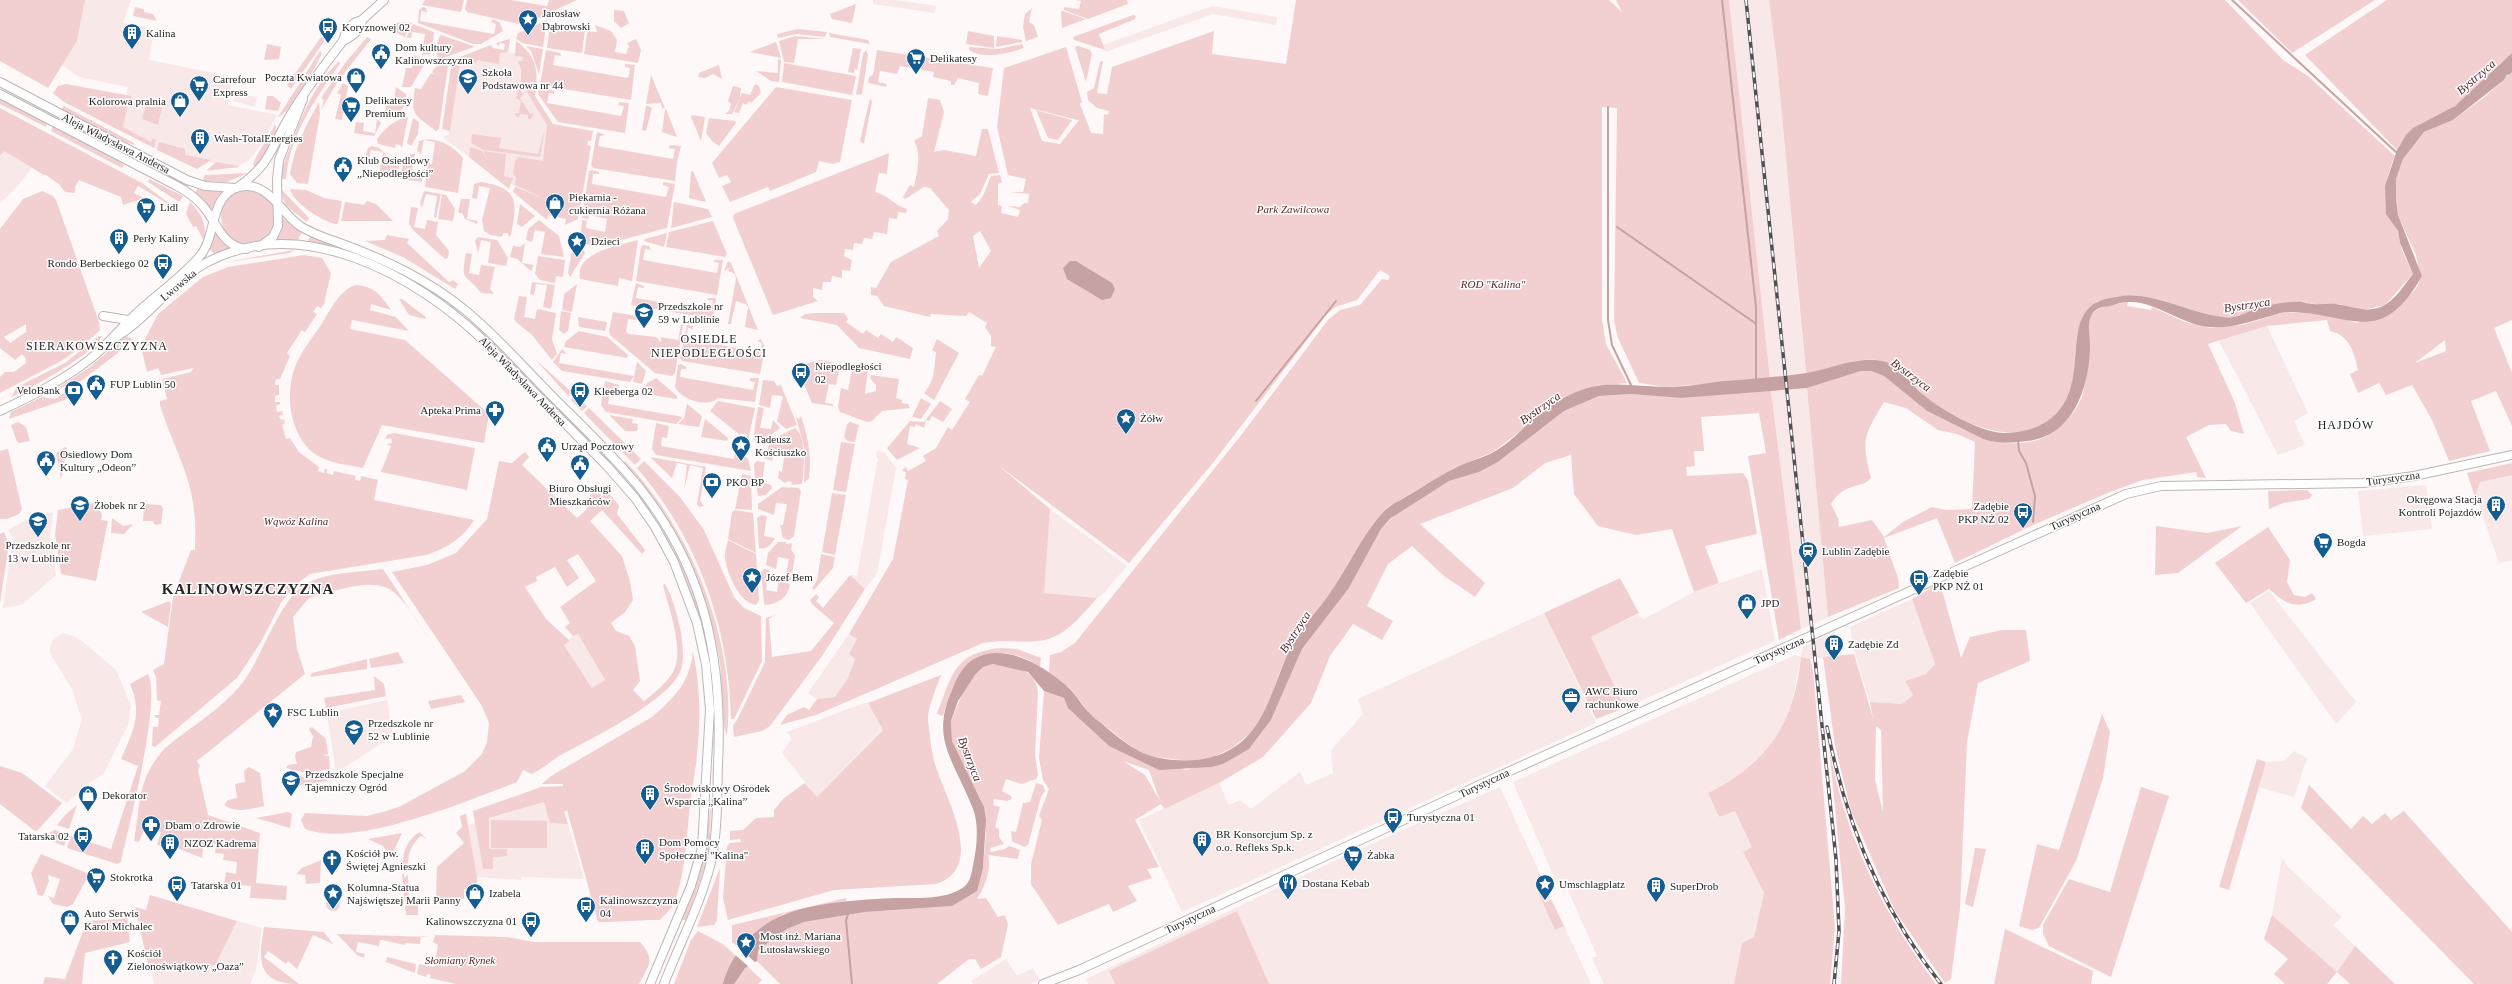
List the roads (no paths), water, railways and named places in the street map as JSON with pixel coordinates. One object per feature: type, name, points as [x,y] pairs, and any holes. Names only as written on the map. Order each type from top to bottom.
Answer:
[{"type":"main road","points":[[302,99],[279,160],[279,220],[276,232],[264,244],[253,248],[240,248],[229,243],[214,222],[222,198],[254,175],[268,160],[291,113],[343,41],[346,32],[354,23],[362,20],[384,0]]},
{"type":"main road","name":"Aleja Władysława Andersa","points":[[0,82],[187,180],[205,186],[237,188]]},
{"type":"main road","name":"Aleja Władysława Andersa","points":[[0,94],[177,186],[197,199],[214,222]]},
{"type":"main road","points":[[237,188],[251,186],[263,190],[278,206]]},
{"type":"main road","name":"Aleja Władysława Andersa","points":[[278,206],[305,229],[402,269],[461,307],[487,329],[630,477],[662,519],[686,565],[706,620],[718,679],[720,726],[717,792],[714,841],[709,868],[664,984]]},
{"type":"main road","name":"Lwowska","points":[[113,338],[128,320],[200,256],[207,246],[214,222]]},
{"type":"main road","name":"Aleja Władysława Andersa","points":[[253,248],[297,245],[319,247],[375,267],[422,292],[444,307],[480,336],[622,483],[655,527],[681,576],[697,623],[708,680],[710,726],[702,844],[698,866],[650,984]]},
{"type":"main road","name":"Lwowska","points":[[1,410],[60,380],[113,338],[126,331],[199,268],[220,258],[253,248]]},
{"type":"main road","points":[[103,316],[128,320]]},
{"type":"main road","name":"Turystyczna","points":[[1043,984],[1079,970],[1501,775],[2131,492],[2161,486],[2363,483],[2414,476],[2512,455]]},
{"type":"main road","points":[[622,483],[630,477]]},
{"type":"main road","points":[[708,680],[718,679]]},
{"type":"main road","points":[[706,791],[717,792]]},
{"type":"main road","name":"Turystyczna","points":[[1054,984],[1079,970]]},
{"type":"waterway","points":[[1722,0],[1756,307],[1756,381]]},
{"type":"waterway","points":[[2232,0],[2397,153]]},
{"type":"waterway","points":[[1608,107],[1608,320],[1612,345],[1631,385]]},
{"type":"waterway","points":[[1617,227],[1755,323]]},
{"type":"waterway","points":[[1256,401],[1336,301]]},
{"type":"waterway","points":[[2018,441],[2019,451],[2026,463],[2035,496],[2033,522]]},
{"type":"waterway","points":[[849,912],[846,920],[852,984]]},
{"type":"railway","points":[[1746,0],[1836,859],[1839,931],[1834,984]]},
{"type":"railway","points":[[1827,727],[1844,796],[1868,863],[1883,895],[1900,925],[1941,984]]},
{"type":"place","name":"Jarosław Dąbrowski","points":[[528,36]]},
{"type":"place","name":"Koryznowej 02","points":[[328,44]]},
{"type":"place","name":"Kalina","points":[[132,50]]},
{"type":"place","name":"Dom kultury Kalinowszczyzna","points":[[381,70]]},
{"type":"place","name":"Delikatesy","points":[[916,75]]},
{"type":"place","name":"Poczta Kwiatowa","points":[[356,94]]},
{"type":"place","name":"Szkoła Podstawowa nr 44","points":[[468,95]]},
{"type":"place","name":"Carrefour Express","points":[[199,102]]},
{"type":"place","name":"Kolorowa pralnia","points":[[180,118]]},
{"type":"place","name":"Delikatesy Premium","points":[[351,123]]},
{"type":"place","name":"Wash-TotalEnergies","points":[[200,155]]},
{"type":"place","name":"Klub Osiedlowy „Niepodległości”","points":[[343,183]]},
{"type":"place","name":"Piekarnia - cukiernia Różana","points":[[555,220]]},
{"type":"place","name":"Lidl","points":[[146,224]]},
{"type":"place","name":"Perły Kaliny","points":[[119,255]]},
{"type":"place","name":"Dzieci","points":[[577,258]]},
{"type":"place","name":"Rondo Berbeckiego 02","points":[[163,280]]},
{"type":"place","name":"Przedszkole nr 59 w Lublinie","points":[[644,329]]},
{"type":"place","name":"Niepodległości 02","points":[[801,389]]},
{"type":"place","name":"FUP Lublin 50","points":[[96,401]]},
{"type":"place","name":"VeloBank","points":[[74,407]]},
{"type":"place","name":"Kleeberga 02","points":[[580,408]]},
{"type":"place","name":"Apteka Prima","points":[[495,427]]},
{"type":"place","name":"Żółw","points":[[1126,435]]},
{"type":"place","name":"Tadeusz Kościuszko","points":[[741,462]]},
{"type":"place","name":"Urząd Pocztowy","points":[[547,463]]},
{"type":"place","name":"Osiedlowy Dom Kultury „Odeon”","points":[[46,477]]},
{"type":"place","name":"Biuro Obsługi Mieszkańców","points":[[580,481]]},
{"type":"place","name":"PKO BP","points":[[712,499]]},
{"type":"place","name":"Żłobek nr 2","points":[[80,522]]},
{"type":"place","name":"Okręgowa Stacja Kontroli Pojazdów","points":[[2496,522]]},
{"type":"place","name":"Zadębie PKP NŻ 02","points":[[2023,529]]},
{"type":"place","name":"Przedszkole nr 13 w Lublinie","points":[[38,538]]},
{"type":"place","name":"Bogda","points":[[2323,559]]},
{"type":"place","name":"Lublin Zadębie","points":[[1808,568]]},
{"type":"place","name":"Józef Bem","points":[[752,594]]},
{"type":"place","name":"Zadębie PKP NŻ 01","points":[[1919,596]]},
{"type":"place","name":"JPD","points":[[1747,620]]},
{"type":"place","name":"Zadębie Zd","points":[[1834,661]]},
{"type":"place","name":"AWC Biuro rachunkowe","points":[[1571,714]]},
{"type":"place","name":"FSC Lublin","points":[[273,729]]},
{"type":"place","name":"Przedszkole nr 52 w Lublinie","points":[[354,746]]},
{"type":"place","name":"Przedszkole Specjalne Tajemniczy Ogród","points":[[291,797]]},
{"type":"place","name":"Środowiskowy Ośrodek Wsparcia „Kalina”","points":[[650,811]]},
{"type":"place","name":"Dekorator","points":[[88,812]]},
{"type":"place","name":"Turystyczna 01","points":[[1393,834]]},
{"type":"place","name":"Dbam o Zdrowie","points":[[151,842]]},
{"type":"place","name":"Tatarska 02","points":[[83,853]]},
{"type":"place","name":"BR Konsorcjum Sp. z o.o. Refleks Sp.k.","points":[[1202,857]]},
{"type":"place","name":"NZOZ Kadrema","points":[[170,860]]},
{"type":"place","name":"Dom Pomocy Społecznej \"Kalina\"","points":[[645,865]]},
{"type":"place","name":"Żabka","points":[[1353,872]]},
{"type":"place","name":"Kościół pw. Świętej Agnieszki","points":[[332,876]]},
{"type":"place","name":"Stokrotka","points":[[96,894]]},
{"type":"place","name":"Dostana Kebab","points":[[1288,900]]},
{"type":"place","name":"Umschlagplatz","points":[[1545,901]]},
{"type":"place","name":"Tatarska 01","points":[[177,902]]},
{"type":"place","name":"SuperDrob","points":[[1656,903]]},
{"type":"place","name":"Kolumna-Statua Najświętszej Marii Panny","points":[[333,910]]},
{"type":"place","name":"Izabela","points":[[475,910]]},
{"type":"place","name":"Kalinowszczyzna 04","points":[[586,923]]},
{"type":"place","name":"Auto Serwis Karol Michalec","points":[[70,936]]},
{"type":"place","name":"Kalinowszczyzna 01","points":[[531,938]]},
{"type":"place","name":"Most inż. Mariana Lutosławskiego","points":[[746,959]]},
{"type":"place","name":"Kościół Zielonoświątkowy „Oaza”","points":[[113,976]]},
{"type":"district","name":"SIERAKOWSZCZYZNA","points":[[97,346]]},
{"type":"district","name":"OSIEDLE NIEPODLEGŁOŚCI","points":[[709,346]]},
{"type":"district","name":"HAJDÓW","points":[[2346,425]]},
{"type":"district","name":"KALINOWSZCZYZNA","points":[[248,589]]},
{"type":"water label","name":"Bystrzyca","points":[[2476,77]]},
{"type":"water label","name":"Bystrzyca","points":[[2247,305]]},
{"type":"water label","name":"Bystrzyca","points":[[1911,375]]},
{"type":"water label","name":"Bystrzyca","points":[[1540,408]]},
{"type":"water label","name":"Bystrzyca","points":[[1295,632]]},
{"type":"water label","name":"Bystrzyca","points":[[970,759]]},
{"type":"park label","name":"Park Zawilcowa","points":[[1293,209]]},
{"type":"park label","name":"ROD \"Kalina\"","points":[[1493,284]]},
{"type":"park label","name":"Wąwóz Kalina","points":[[296,521]]},
{"type":"park label","name":"Słomiany Rynek","points":[[460,960]]}]
